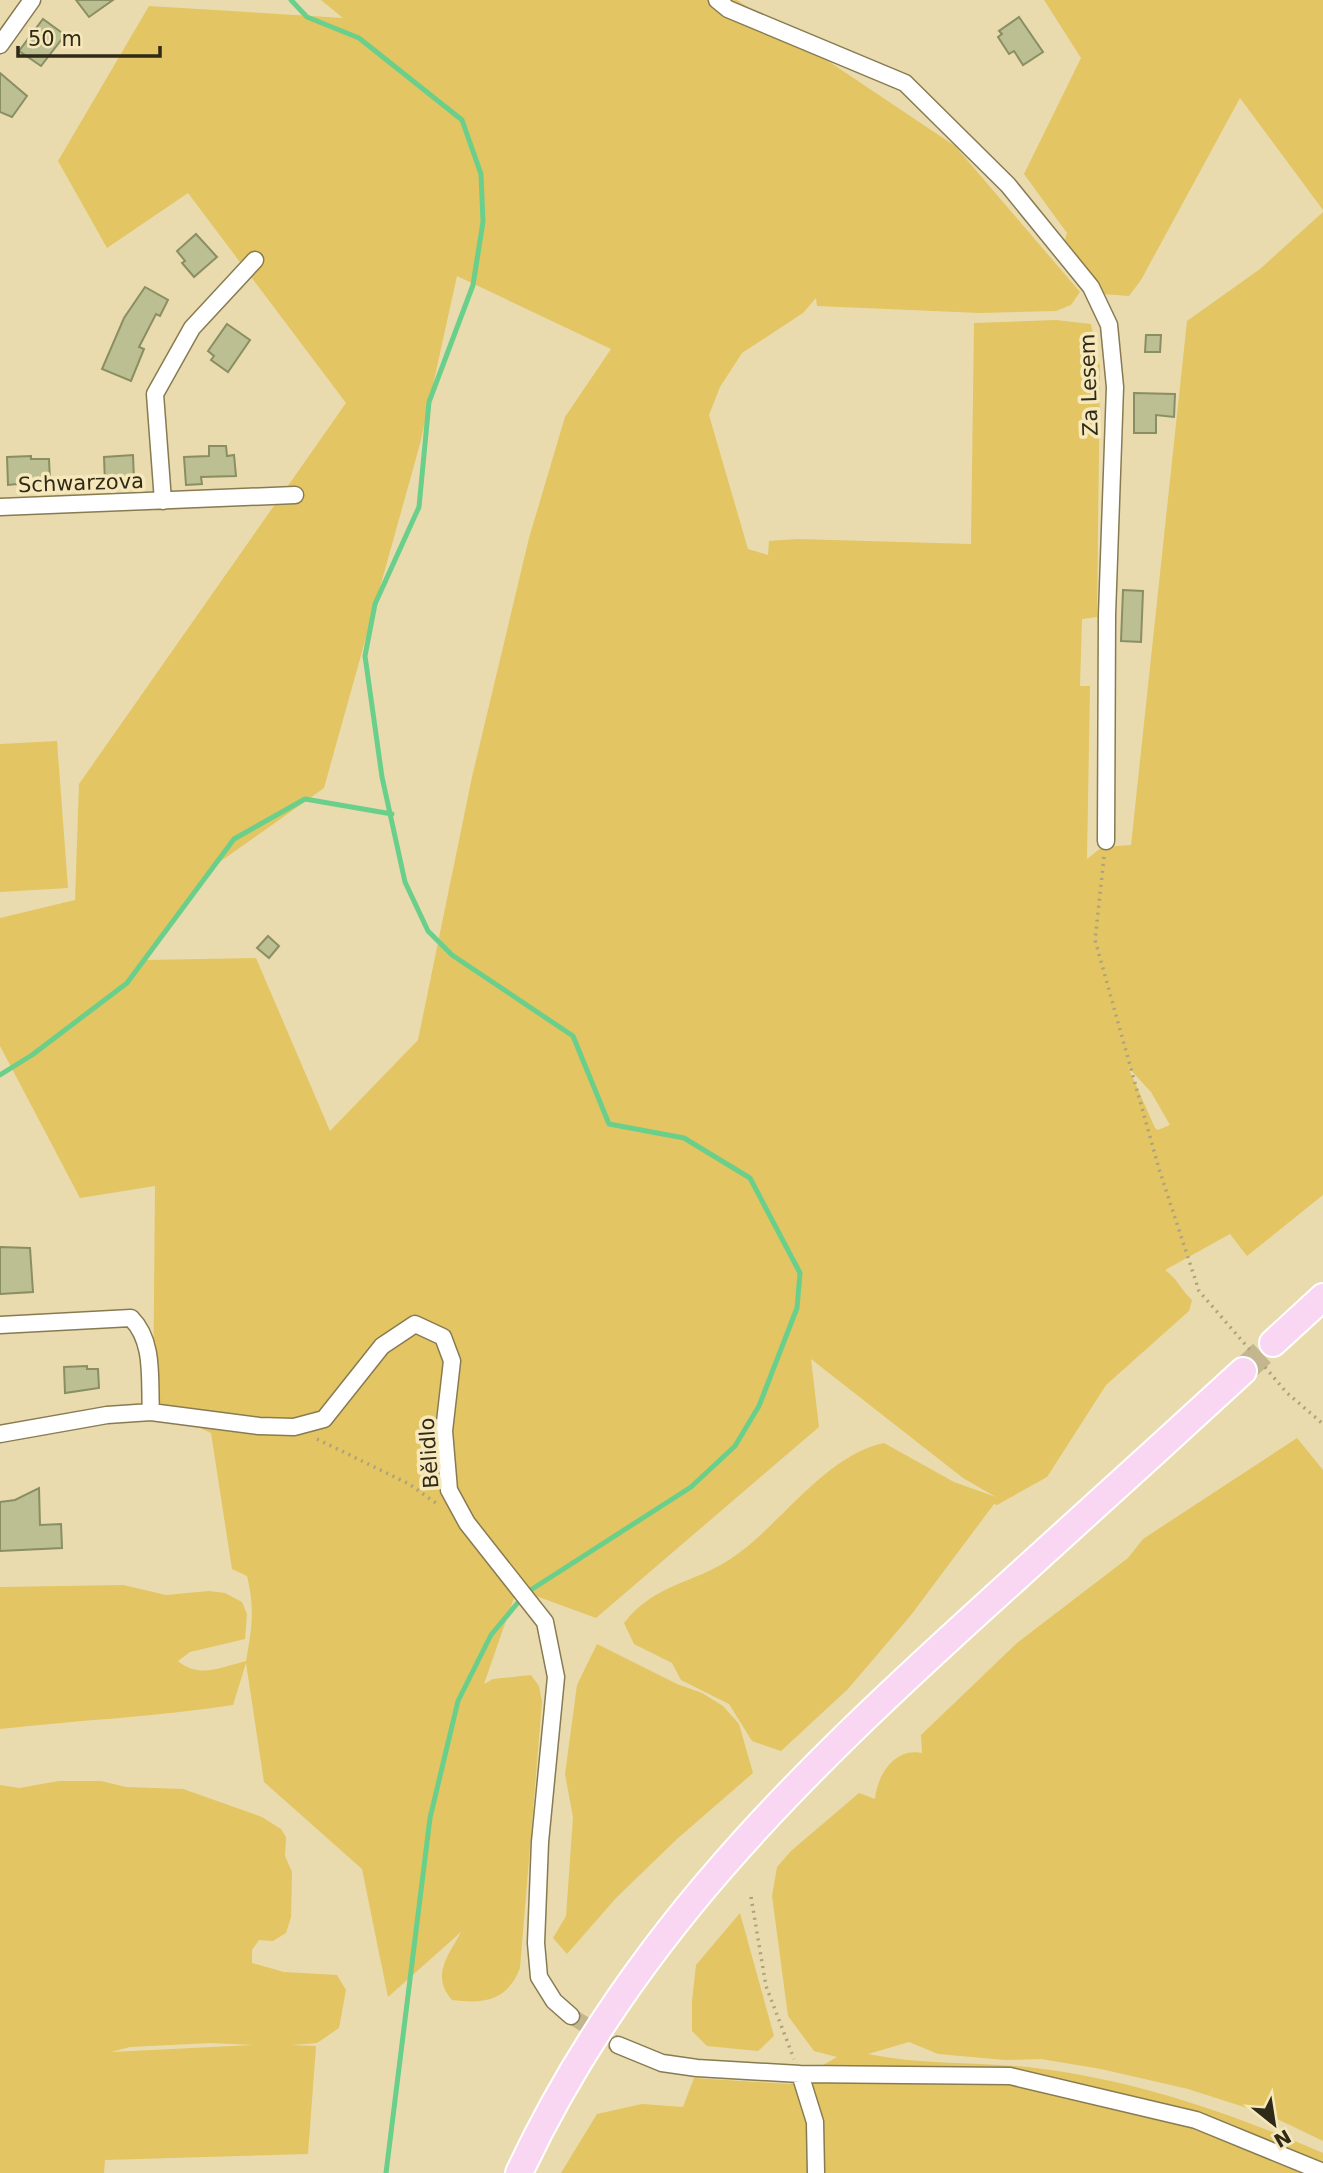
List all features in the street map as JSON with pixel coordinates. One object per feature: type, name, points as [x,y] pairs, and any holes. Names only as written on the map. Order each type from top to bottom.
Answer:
[{"type":"main road","points":[[1273,1343],[1323,1297]]},
{"type":"main road","points":[[519,2173],[611,2009],[716,1870],[814,1765],[1243,1371]]},
{"type":"street","points":[[0,45],[32,0]]},
{"type":"street","name":"Za Lesem","points":[[717,0],[728,9],[905,83],[1008,185],[1091,287],[1109,325],[1115,387],[1107,615],[1105,841]]},
{"type":"street","name":"Schwarzova","points":[[163,500],[155,394],[192,328],[255,260]]},
{"type":"street","name":"Schwarzova","points":[[0,507],[295,495]]},
{"type":"street","points":[[0,1325],[131,1318],[143,1330],[148,1349],[151,1412]]},
{"type":"street","name":"Bělidlo","points":[[0,1434],[107,1415],[151,1412],[259,1426],[294,1427],[324,1419],[382,1346],[415,1324],[443,1337],[452,1361],[444,1432],[449,1490],[467,1523],[545,1622],[555,1677],[540,1842],[536,1943],[539,1978],[554,2001],[571,2016]]},
{"type":"street","points":[[618,2045],[662,2063],[800,2074],[1010,2076],[1196,2120],[1323,2172]]},
{"type":"street","points":[[800,2074],[816,2122],[816,2173]]},
{"type":"path","points":[[1105,841],[1095,940],[1158,1169],[1199,1291]]},
{"type":"path","points":[[294,1427],[409,1484],[467,1523]]},
{"type":"path","points":[[751,1897],[766,1986],[800,2074]]},
{"type":"shaded area","points":[[321,0],[737,0],[955,146],[1080,292],[1071,305],[1056,311],[980,313],[817,306],[816,298],[803,313],[742,353],[720,387],[709,415],[748,549],[768,555],[769,541],[797,539],[971,544],[974,323],[1056,320],[1091,324],[1100,367],[1097,617],[1082,619],[1080,686],[1090,686],[1087,859],[1102,847],[1131,845],[1187,321],[1260,269],[1323,212],[1323,1195],[1247,1256],[1230,1234],[1165,1270],[1192,1300],[1189,1311],[1106,1385],[1047,1477],[997,1505],[994,1504],[911,1615],[848,1689],[781,1751],[752,1741],[729,1704],[681,1680],[672,1663],[634,1644],[624,1623],[636,1610],[662,1592],[732,1558],[823,1476],[862,1450],[884,1443],[954,1482],[996,1497],[963,1478],[811,1359],[819,1427],[596,1618],[517,1589],[484,1684],[493,1679],[531,1675],[539,1686],[542,1702],[520,1968],[515,1979],[501,1994],[475,2001],[452,2000],[442,1982],[447,1957],[461,1932],[388,1997],[362,1869],[264,1782],[246,1663],[233,1705],[0,1729],[0,1587],[123,1585],[166,1595],[209,1591],[225,1593],[242,1602],[247,1614],[245,1639],[190,1652],[178,1661],[194,1669],[211,1670],[246,1661],[252,1618],[251,1599],[247,1576],[232,1569],[211,1433],[153,1407],[155,1186],[80,1198],[0,1046],[0,918],[75,900],[79,784],[346,403],[188,193],[107,248],[58,161],[149,6],[343,18]],"holes":[[[457,276],[611,349],[565,417],[529,538],[472,777],[418,1040],[330,1131],[256,958],[146,960],[214,866],[324,788],[420,444]],[[1128,1067],[1151,1092],[1170,1125],[1158,1130],[1155,1128]]]},
{"type":"shaded area","points":[[1044,0],[1323,0],[1323,210],[1240,98],[1141,280],[1129,296],[1102,294],[1064,243],[1067,233],[1024,174],[1081,58]]},
{"type":"shaded area","points":[[57,741],[68,888],[0,892],[0,744]]},
{"type":"shaded area","points":[[1297,1438],[1323,1470],[1323,2141],[1269,2115],[1188,2089],[1101,2069],[1041,2059],[1005,2060],[938,2054],[909,2042],[868,2054],[912,2060],[1043,2069],[1151,2091],[1255,2125],[1323,2153],[1323,2173],[561,2173],[597,2114],[642,2104],[683,2107],[694,2078],[790,2084],[837,2057],[814,2051],[788,2016],[772,1896],[777,1867],[791,1851],[859,1793],[875,1799],[879,1781],[889,1765],[904,1754],[922,1753],[921,1735],[1017,1643],[1128,1558],[1143,1539]]},
{"type":"shaded area","points":[[597,1644],[677,1684],[702,1693],[723,1706],[739,1724],[753,1773],[677,1839],[616,1898],[567,1954],[553,1938],[566,1916],[573,1817],[565,1774],[577,1685]]},
{"type":"shaded area","points":[[59,1781],[101,1781],[126,1787],[183,1789],[262,1817],[281,1829],[286,1837],[285,1856],[292,1872],[291,1917],[286,1933],[273,1941],[259,1940],[252,1950],[252,1963],[284,1972],[337,1975],[346,1990],[339,2028],[317,2043],[291,2045],[316,2046],[308,2154],[105,2160],[104,2173],[0,2173],[0,1785],[19,1788]],"holes":[[[211,2043],[253,2045],[111,2052],[130,2047]]]},
{"type":"shaded area","points":[[740,1913],[774,2036],[758,2051],[707,2046],[692,2031],[696,1965]]},
{"type":"building","points":[[76,0],[113,0],[89,17]]},
{"type":"building","points":[[1019,17],[1043,52],[1023,65],[1014,51],[1009,54],[998,37],[1002,34],[999,31]]},
{"type":"building","points":[[43,19],[65,35],[41,66],[19,51]]},
{"type":"building","points":[[0,73],[27,96],[12,117],[0,112]]},
{"type":"building","points":[[196,234],[217,257],[194,277],[182,263],[185,261],[177,251]]},
{"type":"building","points":[[145,287],[168,300],[160,316],[156,314],[139,347],[144,349],[131,381],[102,369],[124,318]]},
{"type":"building","points":[[227,324],[250,340],[228,372],[211,360],[214,356],[208,351]]},
{"type":"building","points":[[1146,335],[1161,335],[1160,352],[1145,352]]},
{"type":"building","points":[[1134,393],[1175,394],[1174,417],[1156,415],[1156,433],[1134,433]]},
{"type":"building","points":[[209,446],[226,446],[227,456],[234,455],[236,476],[201,477],[202,484],[186,485],[184,457],[209,456]]},
{"type":"building","points":[[133,455],[134,481],[105,483],[104,457]]},
{"type":"building","points":[[31,456],[31,459],[49,459],[50,481],[8,485],[7,457]]},
{"type":"building","points":[[1123,590],[1143,591],[1141,642],[1121,641]]},
{"type":"building","points":[[268,936],[279,946],[269,958],[257,948]]},
{"type":"building","points":[[0,1247],[30,1248],[33,1292],[0,1294]]},
{"type":"building","points":[[87,1366],[87,1369],[98,1369],[99,1388],[65,1393],[64,1367]]},
{"type":"building","points":[[39,1488],[40,1525],[61,1524],[62,1548],[0,1551],[0,1502],[15,1500]]},
{"type":"waterway","points":[[291,0],[307,17],[359,38],[462,120],[481,174],[483,222],[473,285],[429,402],[419,507],[375,604],[365,656],[382,777],[405,882],[428,931],[452,955],[573,1036],[609,1124],[684,1138],[750,1178],[800,1273],[797,1308],[759,1406],[735,1446],[691,1487],[526,1593]]},
{"type":"waterway","points":[[0,1075],[32,1055],[127,983],[234,839],[305,799],[392,814]]},
{"type":"waterway","points":[[386,2173],[430,1818],[458,1701],[491,1635],[520,1600]]},
{"type":"tunnel","points":[[1243,1371],[1273,1343]]},
{"type":"tunnel","points":[[571,2016],[618,2045]]}]
